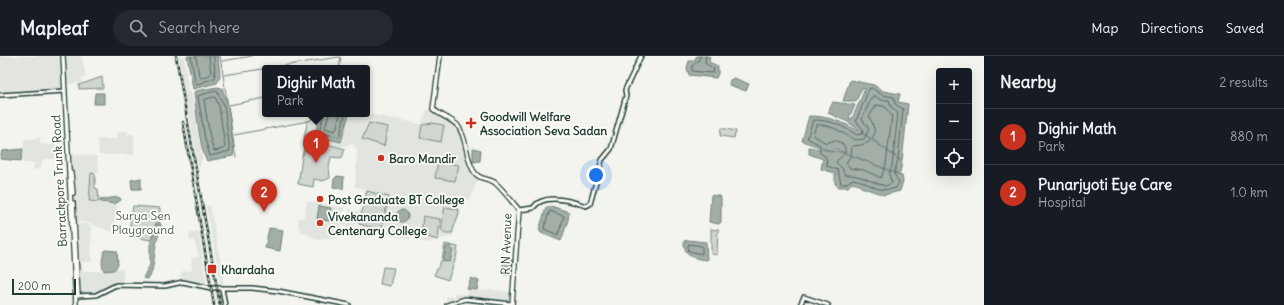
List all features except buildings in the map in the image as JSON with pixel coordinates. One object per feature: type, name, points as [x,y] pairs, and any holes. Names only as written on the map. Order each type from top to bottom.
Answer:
[{"type":"main road","name":"Barrackpore Trunk Road","points":[[64,56],[77,305]]},
{"type":"main road","name":"Barrackpore Trunk Road","points":[[64,56],[76,296]]},
{"type":"main road","name":"R N Avenue","points":[[440,56],[433,109],[446,119],[452,120],[460,128],[475,173],[480,178],[494,182],[519,210],[512,305]]},
{"type":"street","points":[[519,210],[531,208],[545,200],[566,199],[586,206],[590,204],[602,160],[611,149],[626,96],[625,90],[641,56]]},
{"type":"street","points":[[0,95],[65,91]]},
{"type":"street","points":[[76,296],[96,295],[116,285],[165,286],[183,282],[211,288],[252,288],[278,291],[348,305]]},
{"type":"street","points":[[222,289],[225,305]]},
{"type":"street","points":[[800,305],[804,297],[828,305]]},
{"type":"street","points":[[447,305],[466,299],[512,305]]},
{"type":"shaded area","points":[[0,56],[62,56],[63,89],[0,93]]},
{"type":"shaded area","points":[[65,56],[82,56],[86,77],[82,78],[83,83],[67,84]]},
{"type":"shaded area","points":[[178,56],[184,56],[188,90],[192,95],[202,157],[199,170]]},
{"type":"shaded area","points":[[431,109],[433,113],[452,121],[458,127],[469,164],[479,177],[470,200],[454,198],[452,206],[462,209],[455,226],[453,236],[426,243],[420,242],[419,237],[411,235],[410,239],[393,236],[355,224],[353,234],[345,232],[346,226],[343,225],[350,209],[361,212],[365,189],[355,187],[357,151],[353,144],[339,147],[314,140],[311,149],[306,148],[308,141],[304,136],[311,117],[370,117],[371,114],[421,124],[427,110]]},
{"type":"shaded area","points":[[118,131],[127,131],[128,134],[134,134],[134,155],[99,155],[97,139],[116,139]]},
{"type":"shaded area","points":[[40,138],[40,144],[55,145],[57,159],[43,159],[40,170],[33,169],[34,163],[23,163],[24,139]]},
{"type":"shaded area","points":[[70,154],[97,156],[99,173],[91,173],[89,201],[117,205],[113,232],[85,222],[75,223]]},
{"type":"shaded area","name":"Vivekananda Centenary College","points":[[307,201],[345,208],[340,218],[344,219],[337,238],[318,240],[301,231],[298,226],[299,217],[304,218]]},
{"type":"shaded area","points":[[210,205],[219,251],[224,288],[220,288],[206,206]]},
{"type":"shaded area","points":[[86,223],[91,227],[92,262],[80,262],[78,225]]},
{"type":"shaded area","points":[[198,231],[207,286],[180,281],[182,271],[192,271],[191,258],[199,257],[194,240],[189,240],[190,232]]},
{"type":"shaded area","points":[[77,263],[82,263],[83,271],[115,271],[116,269],[123,269],[123,283],[116,283],[96,294],[79,295]]},
{"type":"shaded area","points":[[488,289],[512,292],[510,302],[467,299],[467,290],[487,291]]},
{"type":"shaded area","points":[[454,293],[466,294],[466,299],[446,304],[446,296],[454,297]]},
{"type":"green space","points":[[102,77],[103,88],[79,89],[79,85]]},
{"type":"green space","points":[[369,123],[388,127],[384,146],[362,139]]},
{"type":"green space","points":[[432,123],[444,125],[441,142],[420,138],[422,125]]},
{"type":"green space","points":[[721,128],[736,131],[734,138],[720,136]]},
{"type":"green space","points":[[313,140],[345,149],[342,158],[331,157],[329,167],[330,178],[323,181],[314,179],[313,187],[298,184],[302,157],[306,148],[311,149]]},
{"type":"green space","points":[[438,161],[459,165],[455,181],[435,178]]},
{"type":"green space","points":[[91,173],[95,174],[95,188],[98,189],[99,202],[89,201]]},
{"type":"green space","points":[[367,191],[389,197],[381,230],[359,224]]},
{"type":"green space","name":"Surya Sen Playground","points":[[133,206],[160,208],[160,223],[156,223],[151,240],[128,236]]},
{"type":"green space","points":[[445,207],[458,209],[459,213],[452,233],[445,233],[441,229]]},
{"type":"green space","points":[[423,216],[440,219],[438,240],[421,235]]},
{"type":"green space","points":[[718,228],[717,255],[711,254],[711,229],[716,230]]},
{"type":"green space","points":[[445,244],[458,247],[456,258],[448,280],[434,275],[442,259]]},
{"type":"green space","points":[[383,267],[394,268],[390,286],[380,284]]},
{"type":"water","points":[[187,56],[218,56],[220,76],[217,83],[193,89]]},
{"type":"water","points":[[697,56],[708,56],[710,57],[709,62],[718,66],[718,74],[716,78],[689,75],[687,68],[689,61],[693,61]]},
{"type":"water","points":[[734,78],[749,84],[746,91],[729,85],[730,80]]},
{"type":"water","points":[[850,80],[874,85],[883,91],[900,94],[898,102],[908,104],[902,161],[848,122],[828,113],[833,102],[855,105],[849,118],[852,119],[865,89],[862,88],[856,101],[843,101]]},
{"type":"water","points":[[217,87],[222,88],[228,105],[234,152],[233,156],[207,161],[200,139],[194,93],[195,91]]},
{"type":"water","points":[[95,93],[104,93],[104,104],[94,104]]},
{"type":"water","points":[[809,116],[823,117],[847,125],[869,138],[902,162],[900,173],[896,173],[867,162],[902,176],[903,181],[900,191],[884,195],[852,183],[848,187],[839,187],[835,184],[835,173],[821,169],[823,159],[809,154],[809,147],[831,151],[802,141]],"holes":[[[835,149],[849,154],[836,151],[831,152]]]},
{"type":"water","points":[[320,117],[348,117],[341,142],[314,136]]},
{"type":"water","points":[[473,148],[481,150],[480,161],[473,162]]},
{"type":"water","points":[[23,149],[21,161],[0,159],[2,151]]},
{"type":"water","points":[[337,176],[344,177],[343,189],[333,187],[334,179]]},
{"type":"water","points":[[141,178],[141,189],[132,189],[131,180]]},
{"type":"water","points":[[711,195],[720,196],[721,199],[721,222],[719,224],[709,222]]},
{"type":"water","points":[[117,197],[121,200],[115,204],[101,202],[100,200]]},
{"type":"water","points":[[319,206],[331,208],[329,221],[317,219]]},
{"type":"water","points":[[551,206],[569,212],[561,241],[541,233],[539,230],[546,208]]},
{"type":"water","points":[[404,210],[407,211],[407,221],[400,222],[397,221],[396,214],[397,211]]},
{"type":"water","points":[[156,224],[161,224],[160,230],[150,277],[146,279],[143,278],[150,265],[150,245]]},
{"type":"water","points":[[269,228],[283,230],[280,251],[265,248]]},
{"type":"water","points":[[684,241],[706,242],[707,260],[698,259],[687,253],[684,246]]},
{"type":"water","points":[[450,246],[453,249],[450,262],[443,261],[446,247]]},
{"type":"water","points":[[105,250],[117,251],[118,265],[114,270],[104,271],[102,260]]},
{"type":"water","points":[[505,258],[513,260],[511,274],[505,275],[501,272]]},
{"type":"water","points":[[471,278],[479,281],[477,290],[467,289]]},
{"type":"waterway","points":[[220,56],[236,157]]},
{"type":"waterway","points":[[222,61],[252,56]]},
{"type":"waterway","points":[[288,65],[339,57],[341,58],[340,65]]},
{"type":"waterway","points":[[224,75],[262,69]]},
{"type":"waterway","points":[[229,105],[262,99]]},
{"type":"waterway","points":[[302,156],[306,140],[304,137],[308,121],[311,120],[312,117]]},
{"type":"waterway","points":[[234,135],[308,121]]},
{"type":"railway","points":[[176,56],[220,305]]},
{"type":"railway","points":[[183,122],[214,305]]},
{"type":"place","name":"Goodwill Welfare Association Seva Sadan","points":[[471,123]]},
{"type":"place","name":"Baro Mandir","points":[[381,158]]},
{"type":"place","name":"Dighir Math","points":[[316,163]]},
{"type":"place","name":"Post Graduate BT College","points":[[320,199]]},
{"type":"place","name":"Punarjyoti Eye Care","points":[[264,212]]},
{"type":"place","name":"Vivekananda Centenary College","points":[[320,223]]},
{"type":"place","name":"Khardaha","points":[[212,269]]}]
